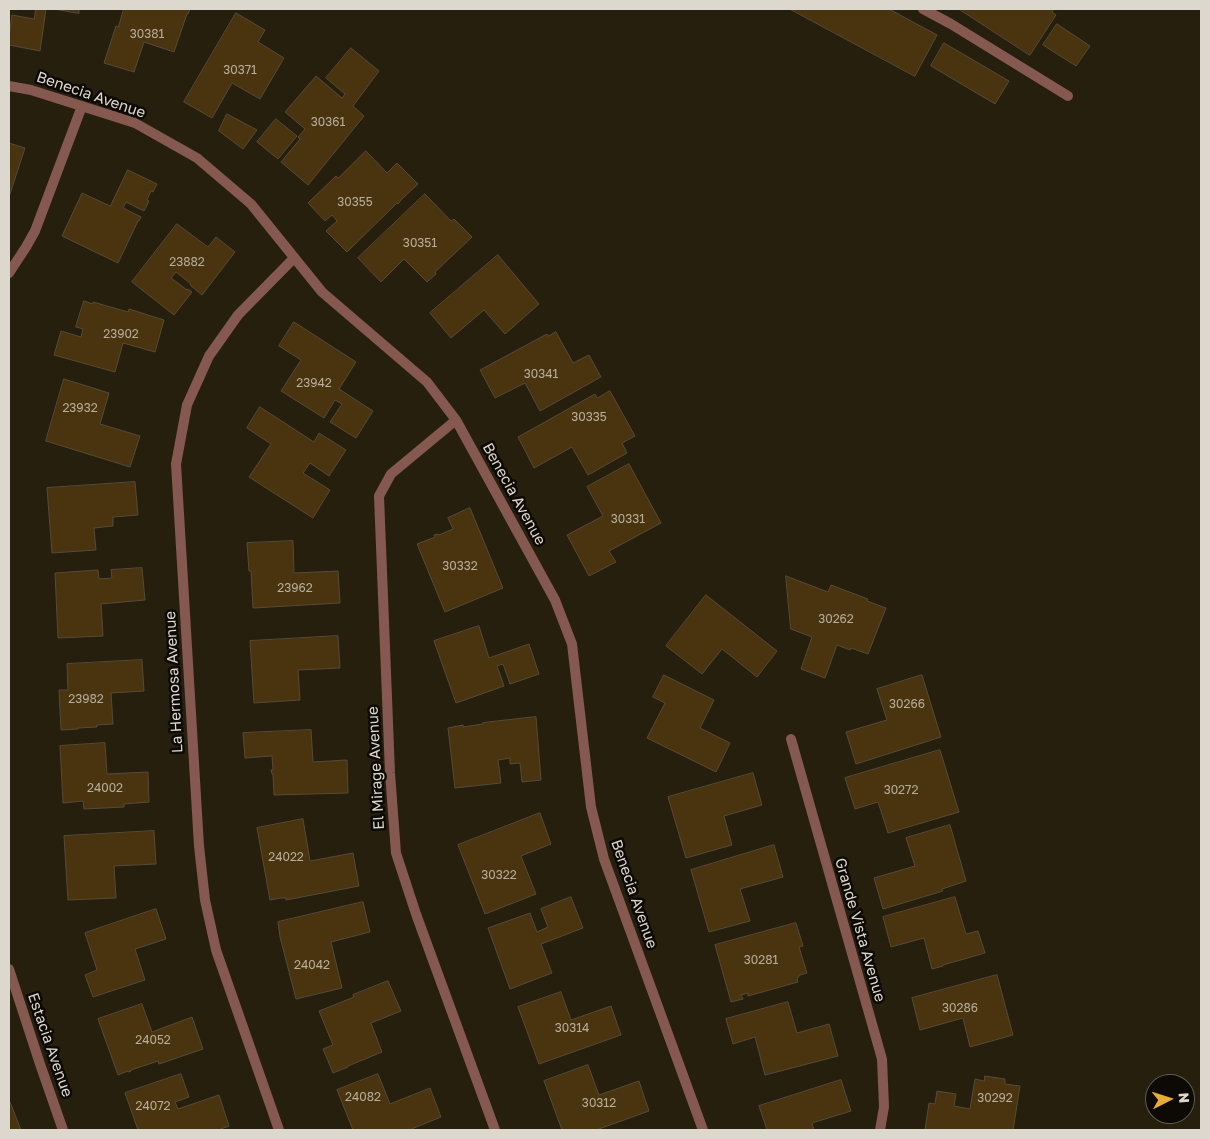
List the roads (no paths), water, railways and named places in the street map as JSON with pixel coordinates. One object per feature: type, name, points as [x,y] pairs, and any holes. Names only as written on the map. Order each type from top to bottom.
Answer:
[{"type":"street","points":[[923,9],[951,24],[1068,96]]},
{"type":"street","name":"Benecia Avenue","points":[[9,86],[31,90],[134,123],[198,158],[250,204],[322,292],[427,382],[456,420],[555,600],[572,644],[591,806],[604,859],[703,1130]]},
{"type":"street","points":[[9,273],[35,231],[82,106]]},
{"type":"street","name":"La Hermosa Avenue","points":[[279,1130],[216,950],[205,900],[199,846],[176,464],[187,405],[209,356],[238,316],[294,258]]},
{"type":"street","name":"El Mirage Avenue","points":[[456,420],[390,474],[379,496],[390,773],[396,853],[416,914],[496,1130]]},
{"type":"street","name":"Grande Vista Avenue","points":[[791,739],[882,1060],[884,1106],[880,1130]]},
{"type":"street","name":"Estacia Avenue","points":[[9,969],[63,1130]]}]
